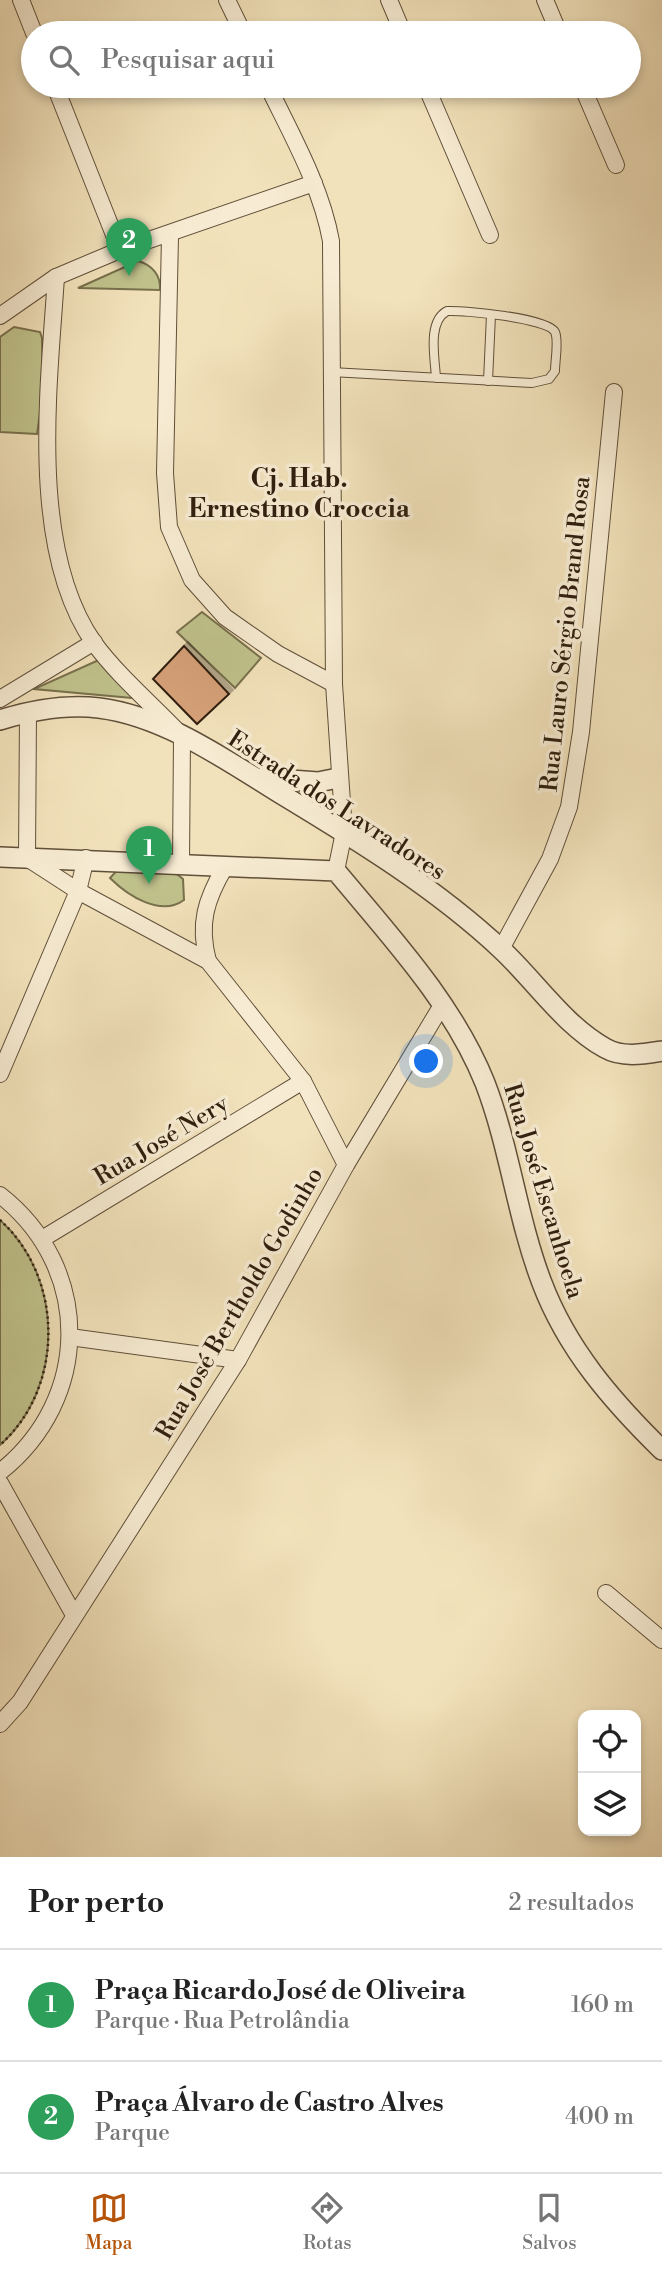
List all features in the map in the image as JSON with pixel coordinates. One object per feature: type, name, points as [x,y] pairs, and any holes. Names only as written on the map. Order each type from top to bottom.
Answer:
[{"type":"street","points":[[21,0],[29,21]]},
{"type":"street","points":[[228,0],[238,21]]},
{"type":"street","points":[[389,0],[398,21]]},
{"type":"street","points":[[545,0],[554,21]]},
{"type":"street","points":[[60,98],[120,250]]},
{"type":"street","points":[[0,857],[86,858],[336,871],[344,832],[338,778],[334,684],[331,241],[326,213],[314,183],[274,98]]},
{"type":"street","points":[[431,98],[490,235]]},
{"type":"street","points":[[587,98],[615,165]]},
{"type":"street","points":[[0,316],[55,277],[120,250],[170,236],[314,183]]},
{"type":"street","points":[[170,236],[165,473],[169,527],[192,579],[225,617],[278,654],[334,684]]},
{"type":"street","points":[[55,277],[48,400],[47,484],[57,550],[75,605],[94,642],[182,736],[181,865]]},
{"type":"street","name":"Rua Lauro Sérgio Brand Rosa","points":[[501,949],[550,859],[569,807],[581,732],[614,392]]},
{"type":"street","points":[[0,699],[94,642]]},
{"type":"street","name":"Estrada dos Lavradores","points":[[0,720],[62,707],[101,708],[182,736],[344,832],[423,886],[501,949],[582,1033],[608,1050],[639,1055],[662,1051]]},
{"type":"street","points":[[27,858],[28,712]]},
{"type":"street","points":[[254,777],[288,782],[338,778]]},
{"type":"street","points":[[27,858],[78,891],[208,961]]},
{"type":"street","points":[[0,1074],[78,891],[86,858]]},
{"type":"street","points":[[225,867],[202,920],[202,940],[208,961],[303,1081],[346,1166]]},
{"type":"street","name":"Rua José Escanhoela","points":[[336,871],[442,1005],[484,1081],[542,1283],[570,1342],[618,1407],[662,1450]]},
{"type":"street","name":"Rua José Bertholdo Godinho","points":[[0,1724],[20,1702],[238,1360],[346,1166],[442,1005]]},
{"type":"street","name":"Rua José Nery","points":[[42,1239],[303,1081]]},
{"type":"street","points":[[0,1195],[29,1222],[42,1239],[64,1286],[70,1337],[63,1383],[54,1405],[30,1444],[0,1472]]},
{"type":"street","points":[[70,1337],[238,1360]]},
{"type":"street","points":[[0,1483],[74,1615]]},
{"type":"street","points":[[606,1593],[662,1640]]},
{"type":"lane","points":[[331,372],[540,382],[548,379],[555,371],[556,334],[552,328],[532,321],[456,310],[440,315],[435,324],[436,377]]},
{"type":"lane","points":[[488,381],[491,315]]},
{"type":"path","points":[[0,1220],[23,1246],[34,1266],[43,1288],[49,1330],[47,1357],[33,1402],[20,1422],[0,1444]]},
{"type":"green space","points":[[138,261],[155,271],[160,290],[78,288]]},
{"type":"green space","points":[[14,327],[40,332],[42,338],[43,393],[37,434],[0,432],[0,337]]},
{"type":"green space","points":[[202,612],[261,658],[235,688],[177,632]]},
{"type":"green space","points":[[101,659],[143,699],[34,689]]},
{"type":"green space","points":[[122,865],[173,871],[183,879],[184,900],[165,906],[135,897],[110,878]]},
{"type":"green space","points":[[0,1220],[21,1244],[36,1271],[45,1301],[48,1332],[45,1364],[36,1394],[21,1421],[0,1445]]},
{"type":"building","points":[[184,646],[229,694],[197,724],[153,679]]},
{"type":"place","name":"Praça Álvaro de Castro Alves","points":[[129,276]]},
{"type":"place","name":"Praça Ricardo José de Oliveira","points":[[149,884]]},
{"type":"district","name":"Cj. Hab. Ernestino Croccia","points":[[299,493]]}]
